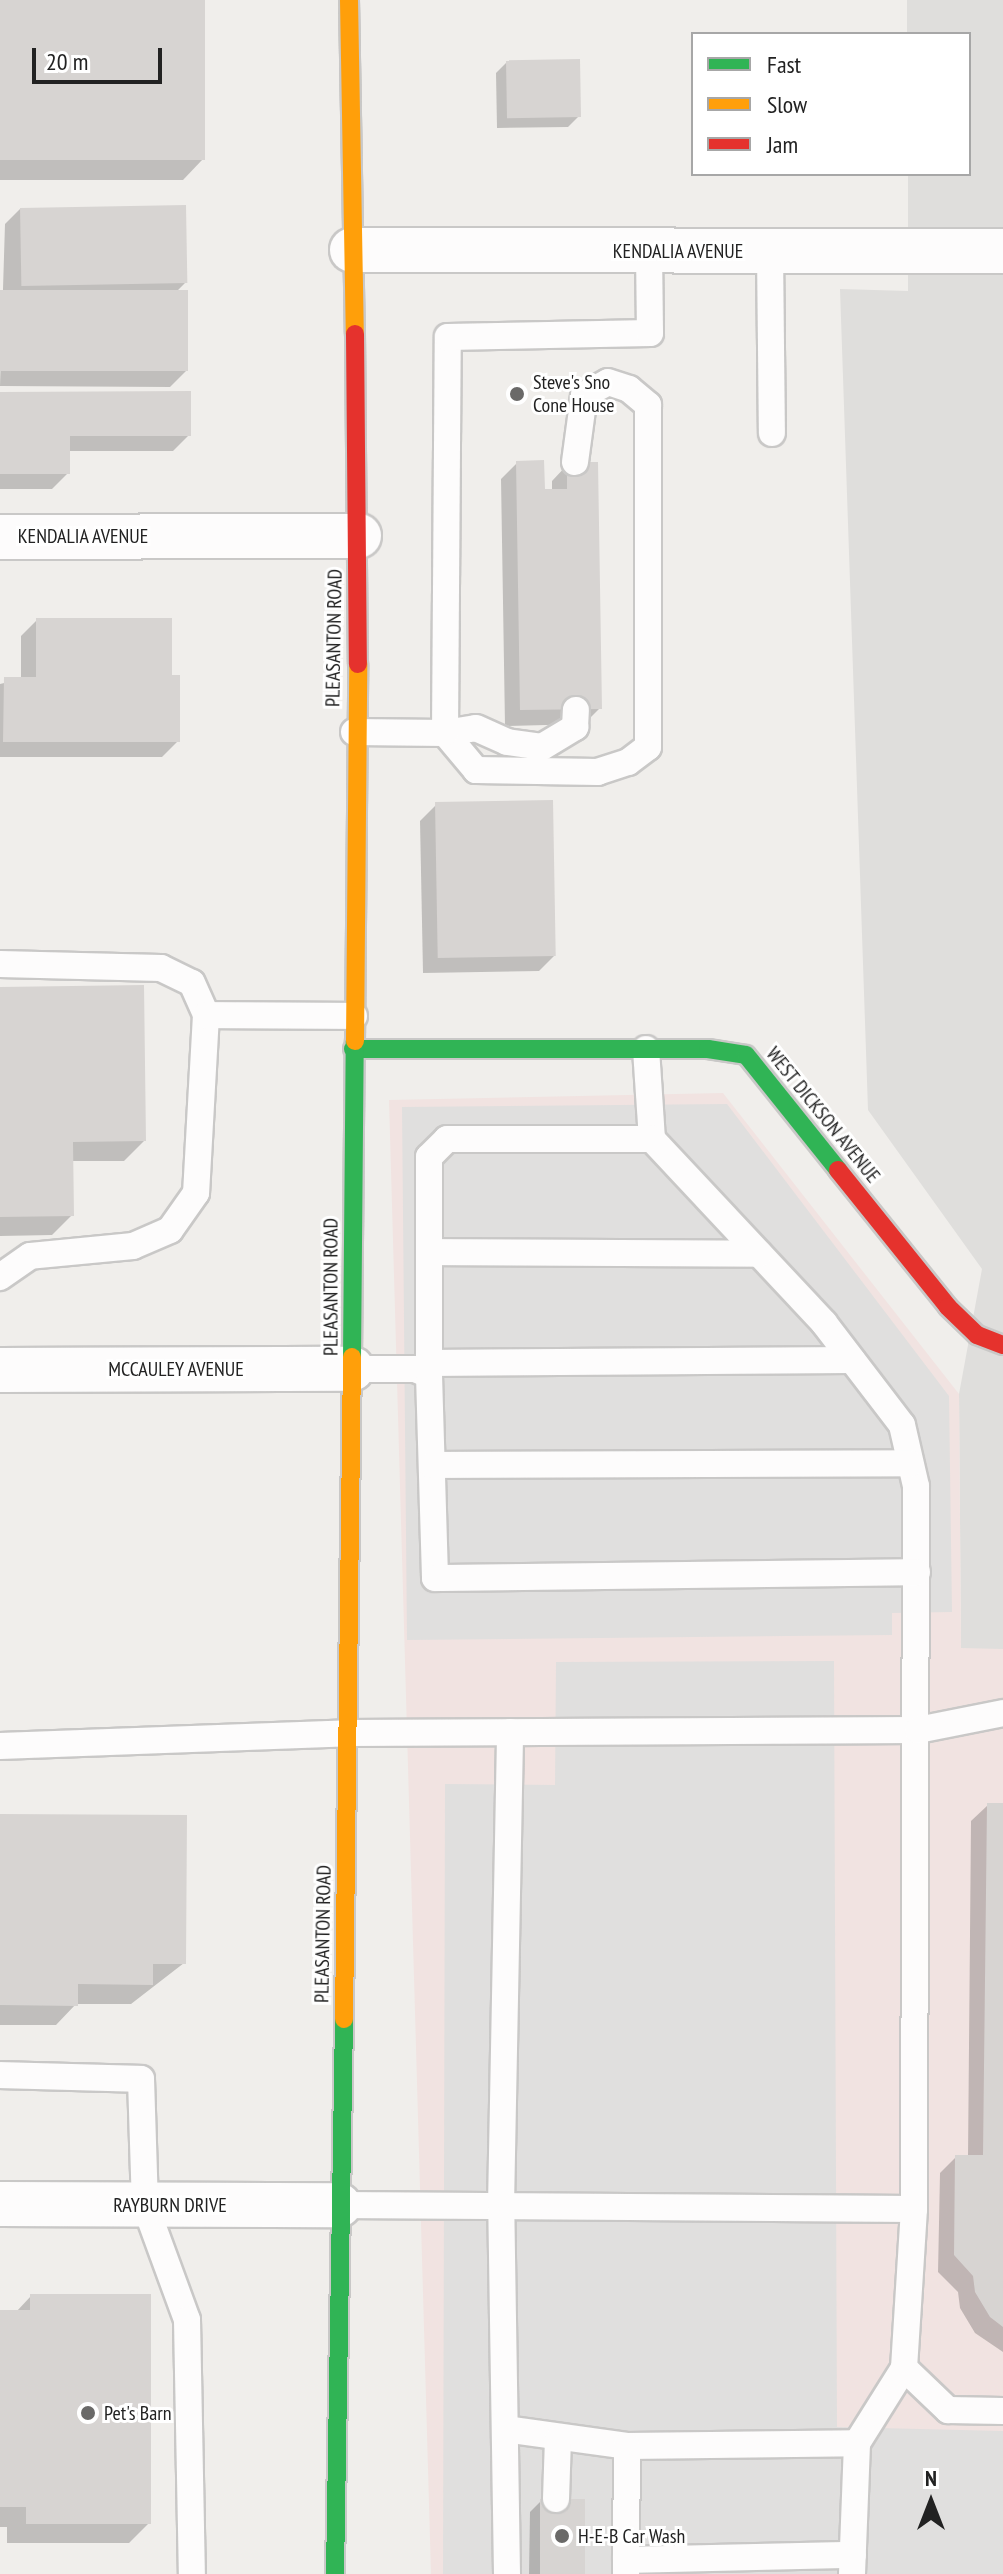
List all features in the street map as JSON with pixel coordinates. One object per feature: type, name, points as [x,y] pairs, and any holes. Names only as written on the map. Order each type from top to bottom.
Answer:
[{"type":"main road","name":"PLEASANTON ROAD","points":[[335,2574],[349,1733],[354,732],[359,536],[349,0]]},
{"type":"main road","name":"WEST DICKSON AVENUE","points":[[353,1049],[708,1049],[746,1055],[948,1307],[977,1335],[1003,1345]]},
{"type":"street","name":"KENDALIA AVENUE","points":[[352,250],[1003,251]]},
{"type":"street","name":"KENDALIA AVENUE","points":[[0,537],[359,536]]},
{"type":"street","name":"MCCAULEY AVENUE","points":[[0,1370],[352,1369]]},
{"type":"street","name":"RAYBURN DRIVE","points":[[0,2204],[339,2205]]},
{"type":"lane","points":[[575,462],[584,395],[608,382],[629,389],[648,405],[648,747],[628,762],[598,772],[476,770],[445,733],[448,337],[650,333],[649,251]]},
{"type":"lane","points":[[770,251],[772,433]]},
{"type":"lane","points":[[354,732],[445,733],[476,728],[507,742],[542,747],[575,727],[576,710]]},
{"type":"lane","points":[[0,964],[161,968],[192,983],[206,1015],[196,1193],[170,1230],[133,1246],[30,1256],[0,1277]]},
{"type":"lane","points":[[206,1015],[354,1016]]},
{"type":"lane","points":[[627,2446],[626,2567],[852,2564],[857,2443],[904,2368],[914,2209],[918,1730],[916,1486],[902,1425],[852,1360],[652,1139],[646,1049]]},
{"type":"lane","points":[[652,1139],[447,1139],[429,1157],[429,1369],[435,1578],[917,1572]]},
{"type":"lane","points":[[429,1252],[759,1254]]},
{"type":"lane","points":[[352,1369],[852,1360]]},
{"type":"lane","points":[[432,1465],[910,1463]]},
{"type":"lane","points":[[0,1746],[349,1733],[918,1730],[1003,1713]]},
{"type":"lane","points":[[507,2574],[501,2206],[510,1732]]},
{"type":"lane","points":[[0,2075],[141,2079],[145,2205],[187,2320],[192,2574]]},
{"type":"lane","points":[[339,2205],[914,2209]]},
{"type":"lane","points":[[904,2368],[948,2410],[1003,2411]]},
{"type":"lane","points":[[505,2429],[558,2439],[627,2446],[857,2443]]},
{"type":"lane","points":[[556,2499],[558,2439]]},
{"type":"shaded area","points":[[907,0],[1003,0],[1003,1649],[961,1649],[959,1394],[982,1269],[868,1110],[840,289],[908,291],[908,176],[971,176],[971,32],[907,32]]},
{"type":"shaded area","points":[[723,1093],[959,1394],[961,1648],[1003,1649],[1003,2574],[431,2574],[389,1100]]},
{"type":"shaded area","points":[[727,1104],[949,1396],[952,1612],[892,1613],[892,1635],[407,1640],[402,1107]]},
{"type":"shaded area","points":[[834,1661],[837,2427],[1003,2431],[1003,2574],[443,2574],[445,1784],[555,1785],[556,1662]]},
{"type":"building","points":[[0,0],[205,0],[205,160],[0,160]]},
{"type":"building","points":[[580,59],[581,117],[507,118],[506,60]]},
{"type":"building","points":[[186,205],[187,283],[21,286],[20,208]]},
{"type":"building","points":[[0,290],[188,290],[188,371],[0,371]]},
{"type":"building","points":[[191,391],[191,436],[70,436],[70,474],[0,474],[0,392]]},
{"type":"building","points":[[544,460],[545,489],[567,489],[567,462],[598,462],[602,709],[520,710],[516,461]]},
{"type":"building","points":[[36,618],[172,618],[172,675],[180,675],[180,742],[3,742],[4,677],[36,677]]},
{"type":"building","points":[[553,800],[556,956],[438,958],[435,802]]},
{"type":"building","points":[[144,985],[146,1141],[73,1142],[74,1216],[0,1217],[0,987]]},
{"type":"building","points":[[987,1803],[1003,1803],[1003,2327],[990,2317],[975,2292],[973,2276],[954,2255],[955,2155],[983,2155]]},
{"type":"building","points":[[0,1814],[187,1815],[186,1964],[153,1964],[153,1985],[78,1984],[78,2006],[0,2005]]},
{"type":"building","points":[[30,2294],[151,2294],[151,2524],[26,2524],[26,2507],[0,2507],[0,2310],[30,2310]]},
{"type":"building","name":"H-E-B Car Wash","points":[[540,2499],[585,2499],[585,2574],[540,2574]]},
{"type":"traffic: fast","points":[[352,1357],[355,1041]]},
{"type":"traffic: fast","points":[[353,1049],[708,1049],[746,1055],[838,1170]]},
{"type":"traffic: fast","points":[[335,2574],[344,2019]]},
{"type":"traffic: slow","points":[[349,0],[355,334]]},
{"type":"traffic: slow","points":[[355,1041],[358,664]]},
{"type":"traffic: slow","points":[[344,2019],[352,1357]]},
{"type":"traffic: jam","points":[[355,334],[358,664]]},
{"type":"traffic: jam","points":[[838,1170],[948,1307],[977,1335],[1003,1345]]},
{"type":"place","name":"Steve's Sno Cone House","points":[[517,394]]},
{"type":"place","name":"Pet's Barn","points":[[88,2413]]},
{"type":"place","name":"H-E-B Car Wash","points":[[562,2536]]}]
